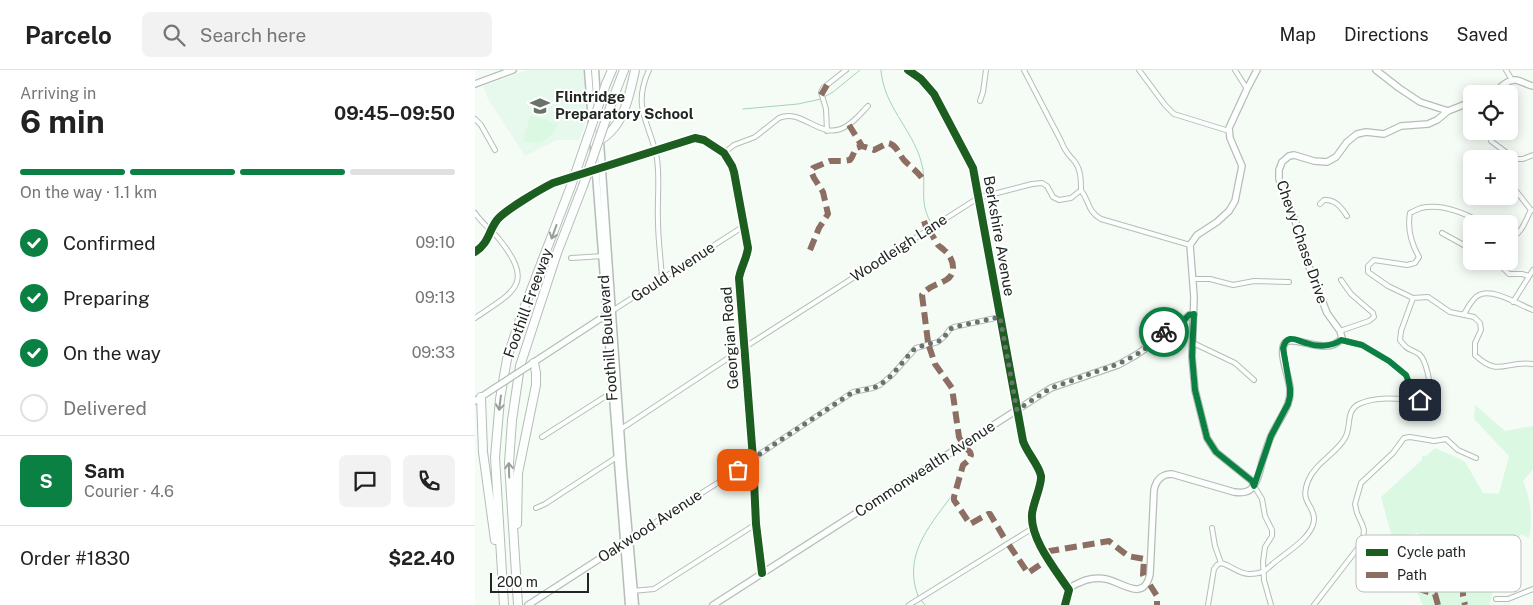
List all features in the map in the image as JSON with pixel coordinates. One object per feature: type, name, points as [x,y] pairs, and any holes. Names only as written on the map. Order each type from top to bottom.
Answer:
[{"type":"highway","name":"Foothill Freeway","points":[[504,605],[495,456],[507,359],[521,316],[571,186],[612,70]]},
{"type":"highway","name":"Foothill Freeway","points":[[518,605],[509,463],[511,420],[520,366],[557,253],[624,70]]},
{"type":"highway","points":[[597,142],[609,134],[623,115],[635,70]]},
{"type":"highway","points":[[516,571],[518,473],[536,385],[536,373],[532,364]]},
{"type":"highway","points":[[478,399],[482,415],[485,471],[504,605]]},
{"type":"highway","points":[[475,406],[482,415]]},
{"type":"main road","name":"Foothill Boulevard","points":[[589,70],[600,168],[619,456],[631,591],[635,605]]},
{"type":"main road","name":"Foothill Boulevard","points":[[595,70],[597,142]]},
{"type":"main road","name":"Foothill Boulevard","points":[[629,605],[631,591]]},
{"type":"street","points":[[475,84],[513,70]]},
{"type":"street","points":[[649,70],[642,91],[641,106],[655,151],[659,184],[658,222],[662,279]]},
{"type":"street","points":[[827,130],[825,109],[820,93],[823,88],[846,70]]},
{"type":"street","name":"Berkshire Avenue","points":[[908,70],[921,79],[934,94],[969,159],[976,179],[1024,445],[1041,474],[1040,484],[1033,504],[1033,528],[1039,543],[1069,590]]},
{"type":"street","points":[[980,101],[986,70]]},
{"type":"street","points":[[1024,70],[1065,152],[1078,168],[1081,190],[1094,215],[1101,219],[1190,245]]},
{"type":"street","points":[[1139,70],[1174,114],[1229,131]]},
{"type":"street","points":[[1235,70],[1247,89]]},
{"type":"street","points":[[1257,70],[1231,122],[1229,131],[1242,166],[1235,201],[1229,211],[1217,222],[1197,235],[1190,245],[1193,279],[1195,390],[1207,438],[1216,452],[1252,481],[1262,499],[1265,516],[1272,530],[1272,536],[1263,553],[1263,571],[1271,605]]},
{"type":"street","points":[[1376,70],[1420,102],[1448,111]]},
{"type":"street","points":[[1506,70],[1512,80]]},
{"type":"street","points":[[1502,85],[1516,80],[1533,86]]},
{"type":"street","name":"Chevy Chase Drive","points":[[1341,340],[1342,335],[1327,313],[1309,267],[1295,220],[1279,179],[1279,170],[1282,162],[1289,156],[1294,155],[1314,161],[1327,162],[1336,157],[1347,142],[1357,134],[1366,132],[1384,134],[1401,126],[1428,124],[1448,111],[1463,105]]},
{"type":"street","points":[[724,154],[734,145],[755,137],[783,116],[794,116],[827,130],[837,130],[849,125],[868,106]]},
{"type":"street","points":[[1439,107],[1440,117]]},
{"type":"street","points":[[475,119],[481,125],[495,150]]},
{"type":"street","name":"Georgian Road","points":[[475,252],[488,240],[498,219],[546,187],[689,139],[699,138],[704,140],[724,154],[734,172],[748,248],[739,278],[756,524],[762,573]]},
{"type":"street","points":[[1491,140],[1503,150]]},
{"type":"street","points":[[1518,159],[1533,155]]},
{"type":"street","name":"Woodleigh Lane","points":[[618,431],[745,347],[978,198],[1042,183],[1047,186],[1053,197],[1059,200],[1071,198],[1081,190]]},
{"type":"street","points":[[1518,192],[1532,210],[1518,234]]},
{"type":"street","points":[[1320,204],[1324,200],[1331,200],[1340,206],[1347,216]]},
{"type":"street","points":[[1464,215],[1438,207],[1421,208],[1410,213],[1408,221],[1409,232],[1419,257],[1415,263],[1407,266],[1374,260],[1368,266],[1368,272],[1413,298],[1428,297],[1451,312],[1474,317],[1480,323],[1481,330],[1475,343],[1475,355],[1484,363],[1494,368],[1523,363],[1533,364]]},
{"type":"street","points":[[475,213],[481,222],[498,238],[515,263],[519,280],[509,295],[475,318]]},
{"type":"street","name":"Gould Avenue","points":[[478,399],[745,226]]},
{"type":"street","points":[[1442,232],[1463,244]]},
{"type":"street","points":[[571,258],[605,256]]},
{"type":"street","points":[[1505,270],[1509,274],[1529,276]]},
{"type":"street","points":[[1513,302],[1533,270]]},
{"type":"street","points":[[1193,279],[1210,279],[1233,285],[1254,281],[1289,282]]},
{"type":"street","points":[[1340,331],[1369,322],[1374,317],[1351,294],[1341,280]]},
{"type":"street","points":[[1463,314],[1478,295],[1486,293],[1499,295],[1533,310]]},
{"type":"street","points":[[1212,528],[1215,546],[1221,563],[1247,574],[1263,571],[1294,548],[1309,533],[1314,518],[1306,498],[1306,486],[1313,471],[1336,450],[1345,438],[1352,410],[1368,401],[1403,398],[1427,400],[1431,397],[1425,362],[1420,355],[1406,348],[1400,340],[1401,331],[1413,298]]},
{"type":"street","name":"Commonwealth Avenue","points":[[713,605],[1051,388],[1118,364],[1136,355],[1149,346],[1163,332],[1182,322],[1189,315],[1194,314]]},
{"type":"street","name":"Oakwood Avenue","points":[[530,604],[738,470],[853,392],[880,385],[892,375],[916,348],[942,340],[950,329],[954,327],[1000,317]]},
{"type":"street","points":[[1065,605],[1069,590],[1082,581],[1093,578],[1108,579],[1131,589],[1141,588],[1146,585],[1150,574],[1153,490],[1157,481],[1162,476],[1172,474],[1235,492],[1247,492],[1254,486],[1271,436],[1288,404],[1290,396],[1283,354],[1284,344],[1287,341],[1293,339],[1309,345],[1325,346],[1341,340],[1362,345],[1389,361],[1406,375],[1413,393],[1420,400]]},
{"type":"street","points":[[1193,343],[1235,363],[1254,380]]},
{"type":"street","points":[[542,437],[615,390]]},
{"type":"street","points":[[1364,535],[1364,530],[1355,504],[1361,483],[1397,449],[1401,441],[1409,437],[1426,440],[1445,439],[1458,450],[1476,458]]},
{"type":"street","points":[[536,508],[619,456]]},
{"type":"street","points":[[631,591],[654,589],[756,524]]},
{"type":"street","points":[[909,605],[1033,528]]},
{"type":"street","points":[[1314,605],[1356,551]]},
{"type":"street","points":[[1208,605],[1214,568],[1221,563]]},
{"type":"street","points":[[1496,599],[1508,599],[1533,589]]},
{"type":"shaded area","name":"Flintridge Preparatory School","points":[[528,70],[584,70],[589,114],[579,140],[557,140],[525,156],[487,97],[483,86]]},
{"type":"green space","points":[[531,115],[558,124],[549,137],[540,142],[534,143],[523,140]]},
{"type":"green space","points":[[1475,405],[1505,431],[1533,426],[1533,469],[1523,481],[1531,509],[1529,538],[1521,534],[1419,535],[1418,533],[1391,535],[1381,497],[1422,460],[1422,456],[1426,456],[1435,448],[1465,462],[1483,493],[1499,494],[1509,456],[1474,419]]},
{"type":"green space","points":[[1417,592],[1493,592],[1489,605],[1423,605]]},
{"type":"waterway","points":[[824,97],[860,70]]},
{"type":"waterway","points":[[881,70],[883,83],[892,106],[917,149],[921,161],[926,213],[930,221]]},
{"type":"waterway","points":[[743,109],[798,104],[821,99]]},
{"type":"waterway","points":[[651,113],[687,112]]},
{"type":"waterway","points":[[918,596],[914,582],[916,555],[926,532],[950,498]]},
{"type":"waterway","points":[[921,600],[925,605]]},
{"type":"marked path","points":[[821,95],[827,85]]},
{"type":"marked path","points":[[849,125],[862,146],[874,150],[888,143],[894,146],[904,160],[922,178]]},
{"type":"marked path","points":[[810,250],[819,228],[828,214],[823,192],[811,171],[813,168],[830,161],[850,160],[856,148],[862,146]]},
{"type":"marked path","points":[[924,221],[926,227]]},
{"type":"marked path","points":[[928,342],[922,295],[930,288],[950,277],[953,269],[950,257],[938,245],[930,231]]},
{"type":"marked path","points":[[929,346],[935,364],[952,388],[959,437],[962,443]]},
{"type":"marked path","points":[[965,447],[971,455],[969,460],[963,465],[954,500],[970,524],[990,514],[1006,541]]},
{"type":"marked path","points":[[1048,553],[1050,551],[1109,541],[1128,556],[1144,559],[1143,575],[1145,579]]},
{"type":"marked path","points":[[1009,545],[1028,573],[1047,560]]},
{"type":"marked path","points":[[1150,585],[1157,596],[1157,605]]},
{"type":"marked path","points":[[1429,592],[1435,594],[1438,605]]},
{"type":"marked path","points":[[1463,592],[1465,605]]},
{"type":"cycle path","points":[[908,70],[921,79],[934,94],[973,168],[1023,441],[1041,476],[1032,514],[1032,524],[1039,543],[1069,590],[1065,605]]},
{"type":"cycle path","points":[[475,252],[483,245],[494,224],[501,216],[523,200],[553,183],[695,138],[704,140],[724,153],[734,172],[748,248],[739,278],[756,524],[762,573]]},
{"type":"way so far","points":[[738,470],[853,392],[880,385],[892,375],[913,350],[942,340],[950,329],[954,327],[1000,317],[1017,410],[1051,388],[1118,364],[1136,355],[1164,332]]},
{"type":"place","name":"Flintridge Preparatory School","points":[[540,106]]},
{"type":"route","points":[[1164,332],[1182,322],[1189,315],[1194,314],[1192,356],[1195,390],[1207,438],[1216,452],[1252,481],[1254,486],[1271,436],[1288,404],[1290,396],[1283,354],[1284,344],[1287,341],[1293,339],[1309,345],[1325,346],[1341,340],[1362,345],[1389,361],[1406,375],[1413,393],[1420,400]]}]
